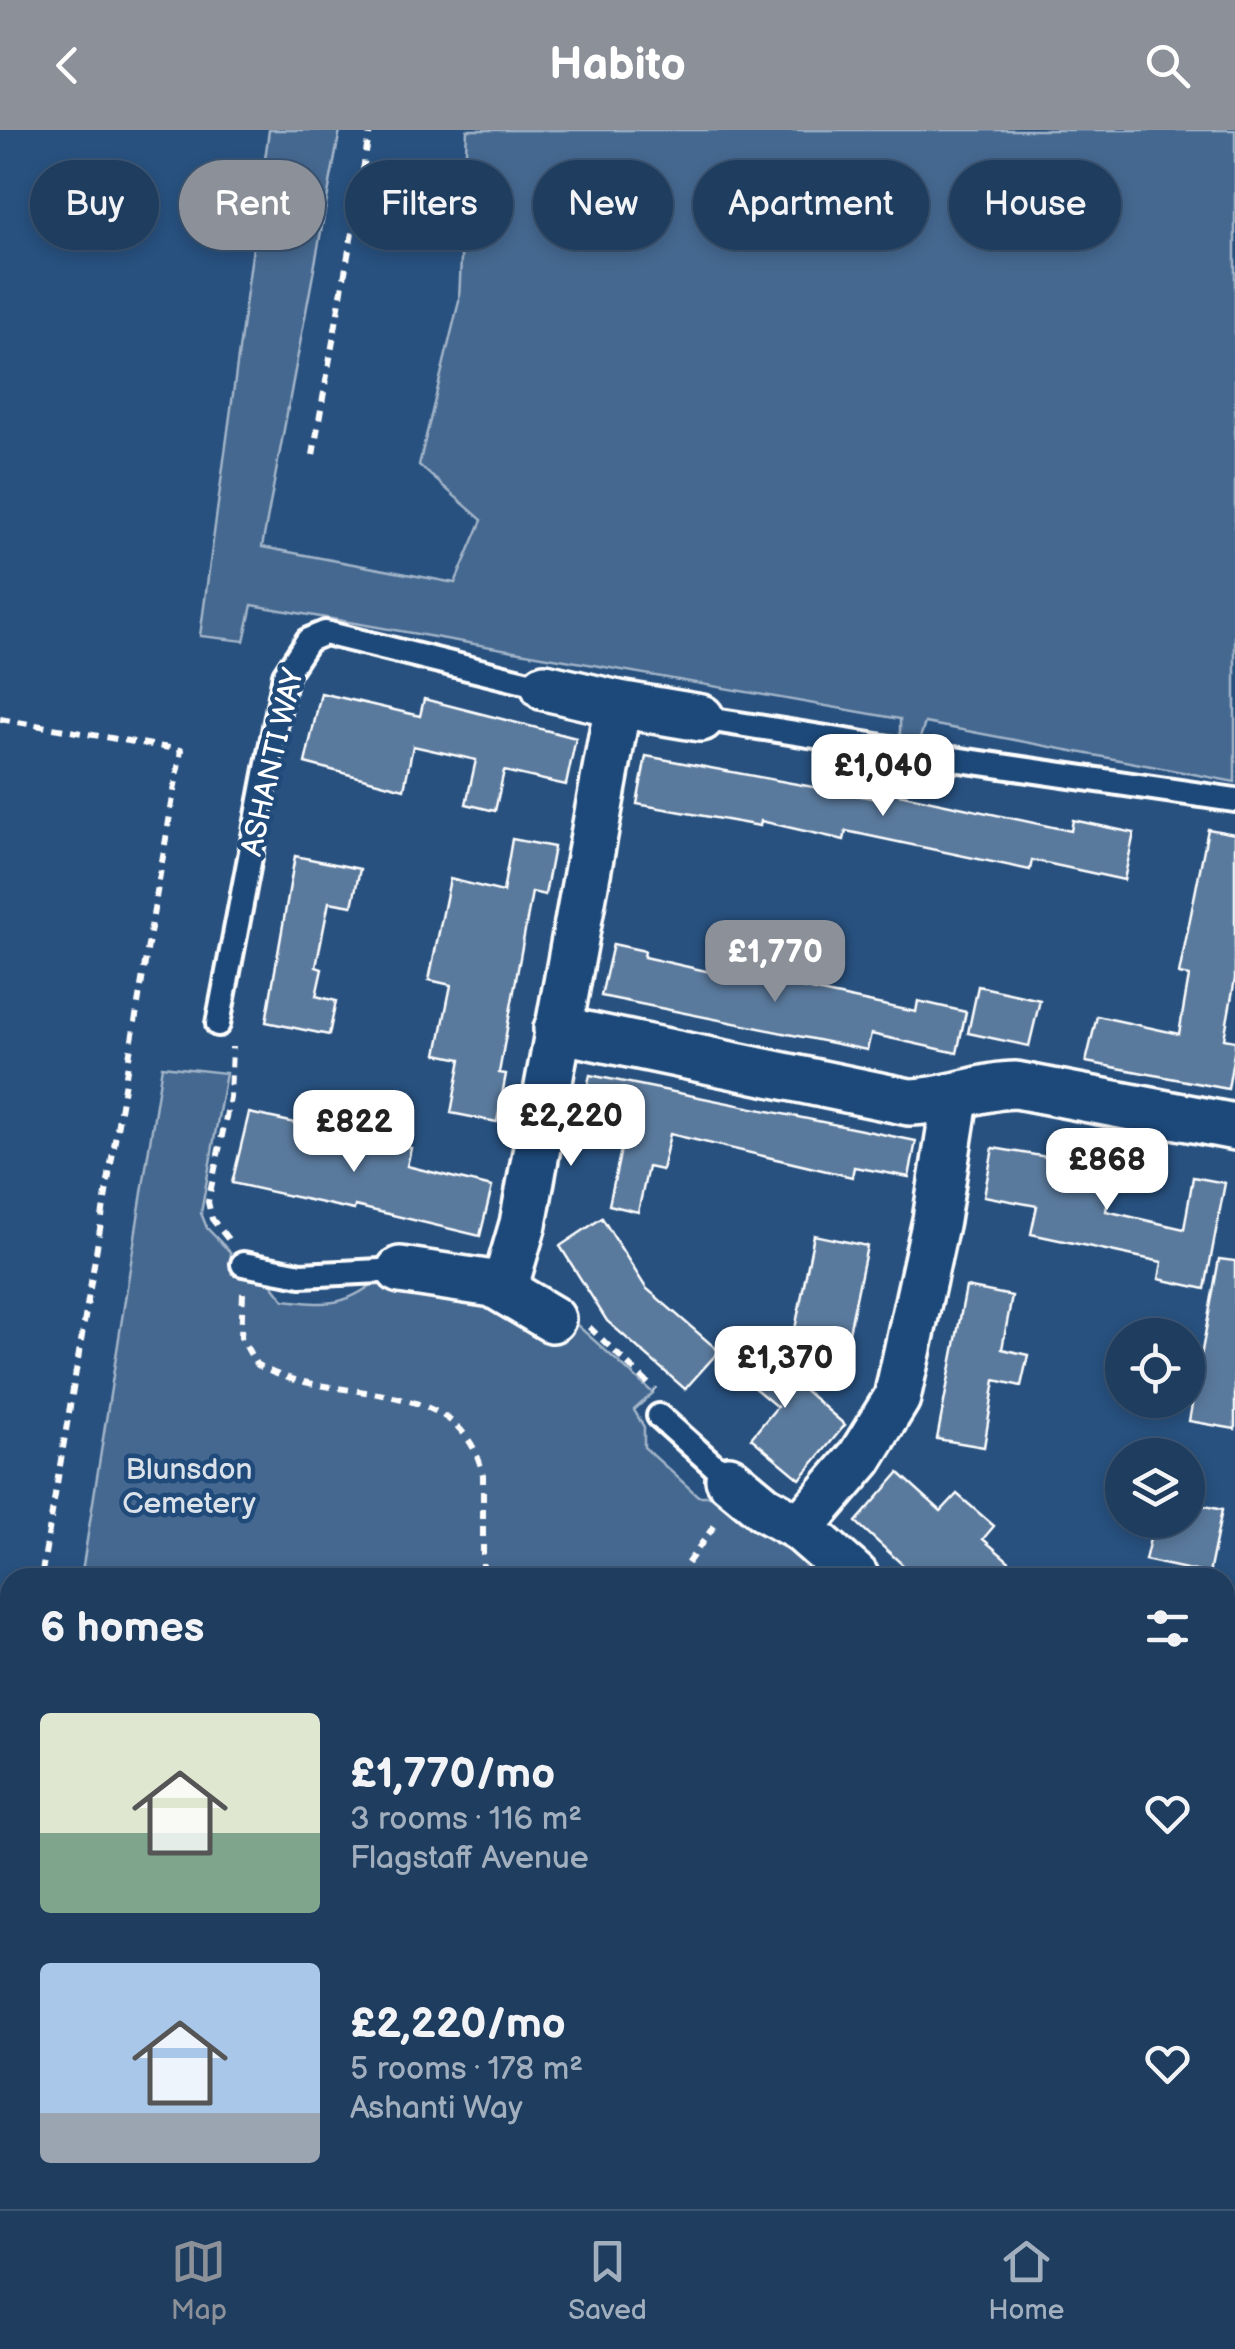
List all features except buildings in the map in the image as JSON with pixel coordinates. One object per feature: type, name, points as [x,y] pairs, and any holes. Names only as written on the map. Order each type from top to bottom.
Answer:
[{"type":"street","name":"ASHANTI WAY","points":[[545,688],[701,718]]},
{"type":"street","points":[[504,1289],[523,1224],[618,704]]},
{"type":"street","points":[[557,1029],[910,1102],[955,1099],[999,1085],[1016,1085],[1235,1127]]},
{"type":"street","points":[[800,1528],[860,1458],[897,1398],[936,1220],[955,1099]]},
{"type":"street","points":[[400,1270],[482,1281],[504,1289],[552,1319]]},
{"type":"street","points":[[736,1485],[800,1528],[846,1568]]},
{"type":"lane","name":"ASHANTI WAY","points":[[218,1024],[285,675],[308,640],[325,634],[545,688]]},
{"type":"lane","name":"ASHANTI WAY","points":[[701,718],[890,748]]},
{"type":"lane","points":[[926,755],[1235,800]]},
{"type":"lane","points":[[240,1264],[301,1276],[400,1270]]},
{"type":"lane","points":[[659,1416],[736,1485]]},
{"type":"path","points":[[313,455],[370,130]]},
{"type":"path","points":[[0,720],[180,750],[42,1568]]},
{"type":"path","points":[[218,1024],[234,1051],[230,1098],[208,1202],[216,1228],[232,1243],[240,1264],[242,1336],[256,1364],[272,1372],[425,1404],[459,1428],[480,1460],[483,1475],[483,1568]]},
{"type":"path","points":[[552,1319],[564,1305],[654,1385],[659,1416]]},
{"type":"path","points":[[683,1568],[736,1485]]},
{"type":"green space","points":[[269,130],[340,130],[325,210],[325,160],[265,160]]},
{"type":"green space","points":[[467,130],[1235,130],[1235,782],[925,723],[913,759],[900,757],[900,719],[252,605],[244,641],[200,636],[253,250],[318,250],[262,547],[455,583],[482,520],[419,465],[459,301],[461,250],[513,250],[513,160],[466,160]]},
{"type":"green space","name":"Blunsdon Cemetery","points":[[162,1066],[226,1073],[201,1213],[207,1228],[230,1252],[235,1275],[268,1279],[284,1300],[299,1302],[344,1300],[378,1280],[480,1298],[545,1341],[567,1316],[653,1393],[634,1410],[644,1427],[644,1447],[698,1496],[721,1496],[818,1568],[83,1568]]}]
